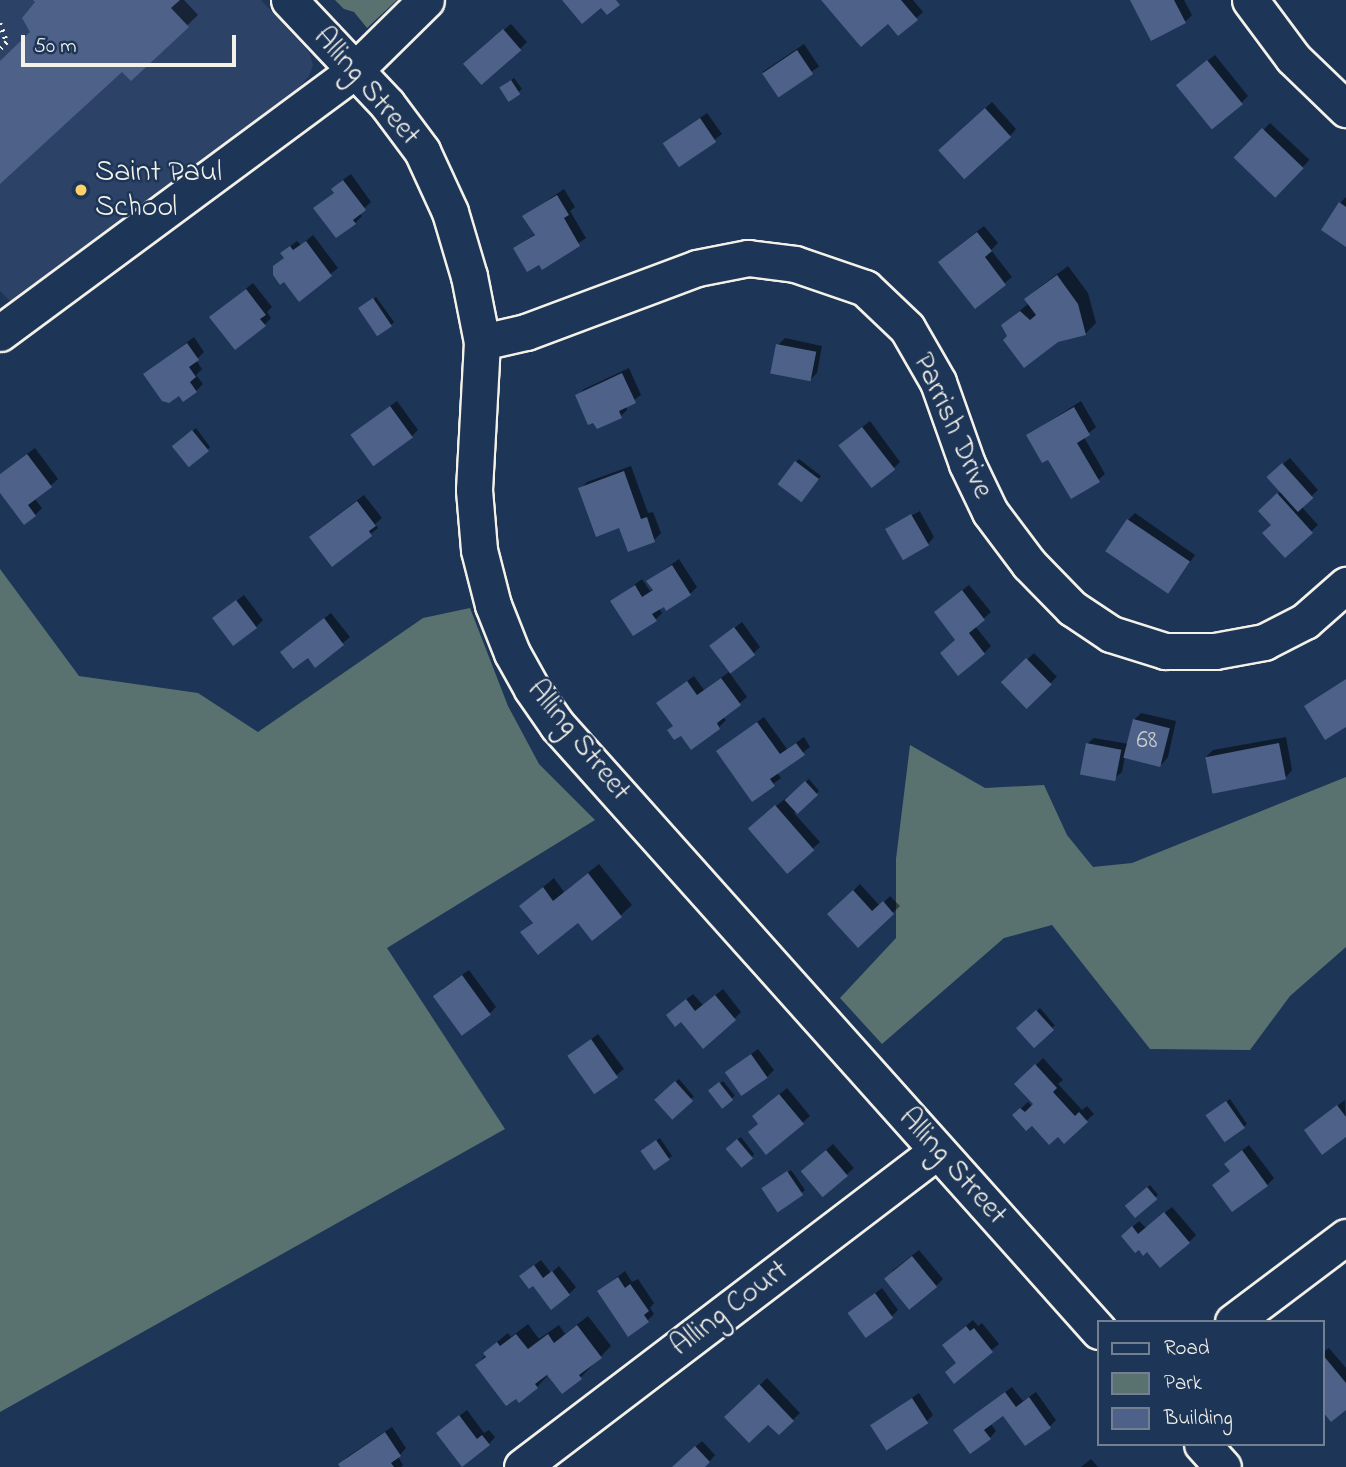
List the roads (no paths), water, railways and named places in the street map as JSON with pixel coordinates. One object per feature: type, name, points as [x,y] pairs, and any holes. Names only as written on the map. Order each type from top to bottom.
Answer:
[{"type":"street","name":"Alling Street","points":[[289,0],[387,104],[422,151],[450,212],[469,276],[482,342],[474,490],[480,550],[493,605],[512,653],[532,689],[557,725],[1098,1331]]},
{"type":"street","points":[[0,333],[354,71],[426,0]]},
{"type":"street","points":[[1250,0],[1293,58],[1346,108]]},
{"type":"street","name":"Parrish Drive","points":[[482,342],[526,332],[697,268],[748,258],[795,264],[865,288],[907,328],[939,382],[967,464],[990,512],[1029,564],[1072,608],[1111,634],[1165,651],[1215,652],[1264,642],[1305,621],[1346,585]]},
{"type":"street","name":"Alling Court","points":[[522,1467],[937,1151]]},
{"type":"street","points":[[1236,1320],[1346,1237]]},
{"type":"street","points":[[1204,1446],[1223,1467]]},
{"type":"place","name":"Saint Paul School","points":[[81,190]]}]
